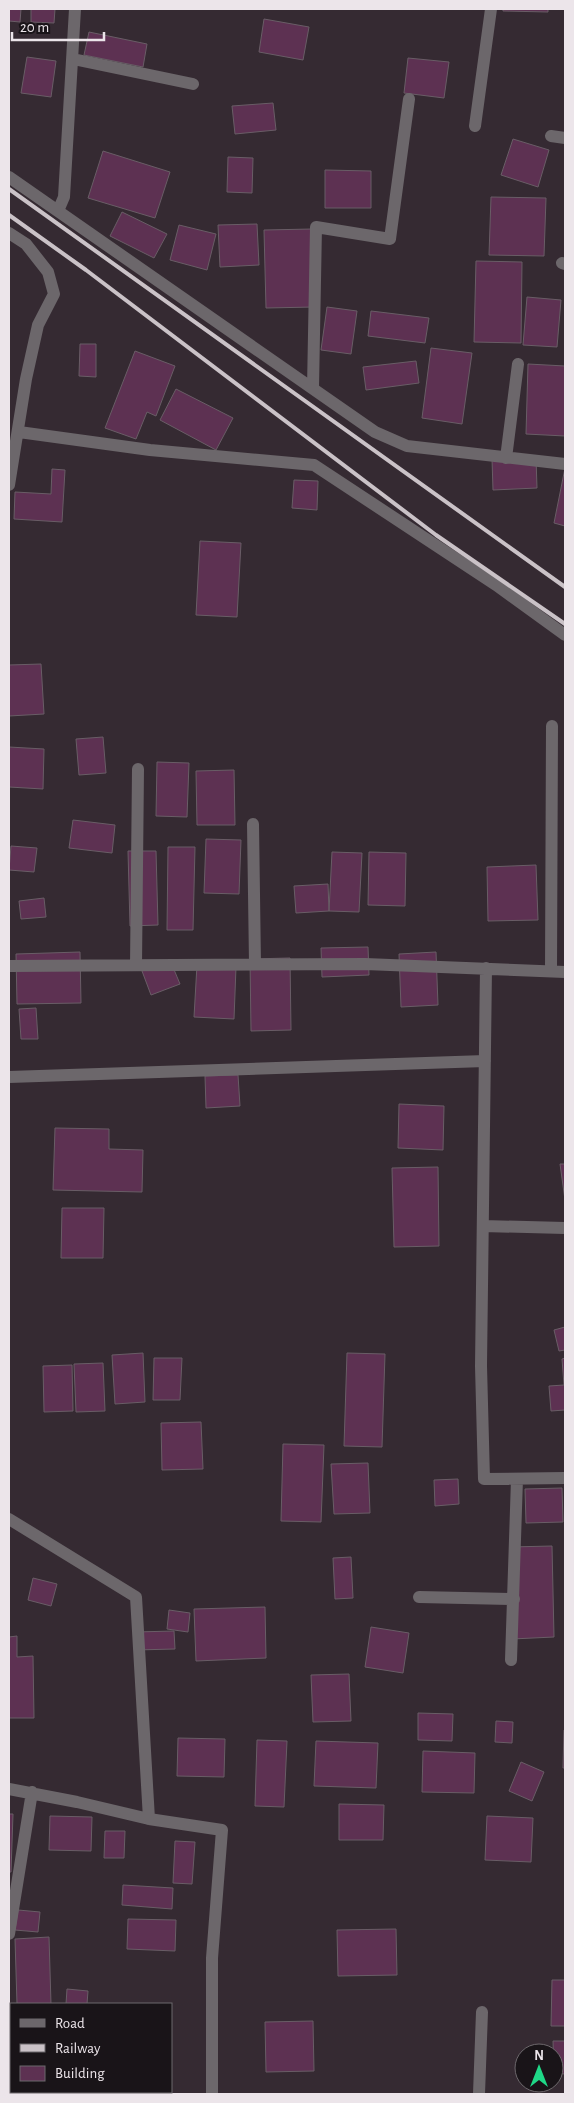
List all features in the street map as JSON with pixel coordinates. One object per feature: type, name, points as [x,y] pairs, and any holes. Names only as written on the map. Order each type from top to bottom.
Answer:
[{"type":"street","points":[[58,211],[64,197],[76,9]]},
{"type":"street","points":[[476,126],[491,9]]},
{"type":"street","points":[[72,59],[193,84]]},
{"type":"street","points":[[313,388],[316,227],[390,239],[409,99]]},
{"type":"street","points":[[551,136],[565,138]]},
{"type":"street","points":[[9,177],[375,432],[407,446],[565,464]]},
{"type":"street","points":[[9,233],[26,244],[48,272],[54,294],[38,325],[26,378],[19,432],[9,485]]},
{"type":"street","points":[[506,458],[518,364]]},
{"type":"street","points":[[19,432],[150,450],[314,465],[496,585],[565,635]]},
{"type":"street","points":[[551,971],[552,726]]},
{"type":"street","points":[[136,965],[138,769]]},
{"type":"street","points":[[253,824],[255,964]]},
{"type":"street","points":[[9,966],[365,964],[565,972]]},
{"type":"street","points":[[486,968],[481,1366],[484,1479],[565,1478]]},
{"type":"street","points":[[9,1078],[485,1062]]},
{"type":"street","points":[[483,1226],[565,1228]]},
{"type":"street","points":[[511,1660],[517,1479]]},
{"type":"street","points":[[9,1519],[136,1597],[149,1819]]},
{"type":"street","points":[[419,1596],[514,1599]]},
{"type":"street","points":[[9,1789],[32,1792],[149,1819],[222,1830],[212,1958],[212,2094]]},
{"type":"street","points":[[9,1934],[32,1792]]},
{"type":"street","points":[[479,2094],[482,2012]]},
{"type":"building","points":[[9,9],[21,9],[20,22],[9,21]]},
{"type":"building","points":[[31,9],[55,9],[54,23],[31,22]]},
{"type":"building","points":[[503,9],[548,9],[548,12],[503,11]]},
{"type":"building","points":[[264,19],[309,27],[303,60],[259,52]]},
{"type":"building","points":[[89,32],[147,44],[143,67],[84,55]]},
{"type":"building","points":[[27,57],[56,61],[51,97],[21,93]]},
{"type":"building","points":[[408,58],[449,62],[444,98],[404,93]]},
{"type":"building","points":[[273,103],[276,130],[235,134],[232,106]]},
{"type":"building","points":[[513,139],[549,150],[538,187],[501,175]]},
{"type":"building","points":[[103,151],[170,172],[155,218],[88,198]]},
{"type":"building","points":[[228,157],[253,158],[252,193],[227,192]]},
{"type":"building","points":[[325,170],[371,171],[371,208],[325,208]]},
{"type":"building","points":[[491,197],[546,198],[544,256],[489,255]]},
{"type":"building","points":[[122,212],[167,234],[154,258],[110,236]]},
{"type":"building","points":[[257,224],[259,265],[220,267],[218,225]]},
{"type":"building","points":[[179,225],[216,234],[207,270],[170,260]]},
{"type":"building","points":[[312,229],[314,307],[266,308],[264,230]]},
{"type":"building","points":[[476,261],[522,262],[521,343],[474,342]]},
{"type":"building","points":[[527,297],[561,300],[557,347],[523,345]]},
{"type":"building","points":[[327,307],[357,311],[351,354],[321,350]]},
{"type":"building","points":[[371,311],[429,318],[425,343],[368,336]]},
{"type":"building","points":[[80,344],[96,344],[96,377],[79,376]]},
{"type":"building","points":[[431,348],[472,353],[462,424],[422,418]]},
{"type":"building","points":[[135,351],[175,366],[156,416],[147,412],[136,439],[105,428]]},
{"type":"building","points":[[416,361],[419,383],[366,390],[363,367]]},
{"type":"building","points":[[528,364],[565,366],[565,436],[526,434]]},
{"type":"building","points":[[176,389],[233,418],[216,450],[160,420]]},
{"type":"building","points":[[536,458],[537,488],[493,490],[492,459]]},
{"type":"building","points":[[565,468],[565,526],[554,523]]},
{"type":"building","points":[[52,469],[65,470],[62,522],[14,519],[15,492],[51,494]]},
{"type":"building","points":[[294,480],[318,481],[317,510],[292,508]]},
{"type":"building","points":[[200,541],[241,543],[237,617],[196,615]]},
{"type":"building","points":[[41,664],[44,714],[9,716],[9,665]]},
{"type":"building","points":[[103,737],[106,773],[79,775],[76,739]]},
{"type":"building","points":[[9,747],[44,749],[43,789],[9,787]]},
{"type":"building","points":[[157,762],[189,763],[187,817],[156,816]]},
{"type":"building","points":[[234,770],[235,825],[197,825],[196,771]]},
{"type":"building","points":[[73,820],[115,825],[112,853],[69,848]]},
{"type":"building","points":[[206,839],[241,840],[239,894],[204,893]]},
{"type":"building","points":[[11,846],[37,848],[34,872],[9,870]]},
{"type":"building","points":[[168,847],[195,847],[193,930],[167,930]]},
{"type":"building","points":[[128,851],[156,851],[158,925],[130,926]]},
{"type":"building","points":[[332,852],[362,853],[359,912],[329,911]]},
{"type":"building","points":[[369,852],[406,853],[405,906],[368,905]]},
{"type":"building","points":[[536,865],[538,920],[488,921],[487,867]]},
{"type":"building","points":[[328,884],[329,911],[296,913],[294,886]]},
{"type":"building","points":[[44,898],[46,917],[21,919],[19,901]]},
{"type":"building","points":[[368,947],[369,975],[322,977],[321,948]]},
{"type":"building","points":[[80,952],[81,1003],[17,1004],[16,954]]},
{"type":"building","points":[[436,952],[438,1005],[401,1007],[399,954]]},
{"type":"building","points":[[290,958],[291,1030],[251,1031],[250,959]]},
{"type":"building","points":[[170,960],[180,984],[151,995],[142,971]]},
{"type":"building","points":[[197,965],[236,967],[234,1019],[194,1017]]},
{"type":"building","points":[[36,1008],[38,1039],[21,1039],[19,1009]]},
{"type":"building","points":[[238,1075],[240,1106],[206,1108],[205,1076]]},
{"type":"building","points":[[399,1104],[444,1106],[443,1150],[398,1148]]},
{"type":"building","points":[[55,1128],[109,1129],[109,1149],[143,1150],[142,1192],[53,1190]]},
{"type":"building","points":[[560,1164],[565,1164],[565,1200]]},
{"type":"building","points":[[438,1167],[439,1246],[394,1247],[392,1168]]},
{"type":"building","points":[[62,1208],[104,1208],[103,1258],[61,1258]]},
{"type":"building","points":[[565,1327],[565,1350],[559,1351],[554,1330]]},
{"type":"building","points":[[143,1353],[145,1402],[115,1404],[112,1355]]},
{"type":"building","points":[[347,1353],[385,1354],[382,1447],[344,1446]]},
{"type":"building","points":[[154,1358],[182,1358],[180,1400],[153,1400]]},
{"type":"building","points":[[565,1358],[565,1410],[551,1411],[549,1386],[564,1385],[562,1359]]},
{"type":"building","points":[[103,1363],[105,1411],[76,1412],[74,1364]]},
{"type":"building","points":[[72,1365],[73,1411],[44,1412],[43,1366]]},
{"type":"building","points":[[201,1422],[203,1469],[162,1470],[161,1423]]},
{"type":"building","points":[[283,1444],[324,1445],[321,1522],[281,1521]]},
{"type":"building","points":[[368,1463],[370,1513],[334,1514],[331,1464]]},
{"type":"building","points":[[458,1479],[459,1504],[435,1506],[434,1480]]},
{"type":"building","points":[[562,1488],[563,1522],[526,1523],[525,1489]]},
{"type":"building","points":[[552,1546],[554,1637],[512,1639],[510,1547]]},
{"type":"building","points":[[351,1557],[353,1598],[335,1599],[333,1558]]},
{"type":"building","points":[[33,1578],[57,1584],[51,1606],[28,1600]]},
{"type":"building","points":[[265,1607],[266,1658],[196,1661],[194,1609]]},
{"type":"building","points":[[169,1610],[190,1613],[188,1632],[167,1629]]},
{"type":"building","points":[[371,1627],[409,1633],[403,1673],[365,1667]]},
{"type":"building","points":[[174,1631],[175,1649],[135,1650],[135,1632]]},
{"type":"building","points":[[17,1636],[17,1657],[33,1656],[34,1718],[9,1718],[9,1637]]},
{"type":"building","points":[[349,1674],[351,1721],[313,1722],[311,1675]]},
{"type":"building","points":[[418,1713],[453,1714],[452,1741],[418,1740]]},
{"type":"building","points":[[496,1721],[513,1722],[512,1743],[495,1742]]},
{"type":"building","points":[[564,1730],[565,1768],[563,1768]]},
{"type":"building","points":[[178,1738],[225,1739],[224,1777],[177,1776]]},
{"type":"building","points":[[257,1740],[287,1741],[284,1807],[255,1806]]},
{"type":"building","points":[[316,1741],[378,1743],[376,1788],[314,1786]]},
{"type":"building","points":[[423,1751],[475,1753],[474,1793],[422,1792]]},
{"type":"building","points":[[521,1762],[544,1772],[532,1801],[509,1791]]},
{"type":"building","points":[[339,1804],[384,1805],[383,1840],[339,1840]]},
{"type":"building","points":[[9,1814],[13,1814],[11,1872],[9,1872]]},
{"type":"building","points":[[50,1816],[92,1817],[91,1851],[49,1850]]},
{"type":"building","points":[[487,1816],[533,1818],[531,1862],[485,1860]]},
{"type":"building","points":[[105,1831],[125,1831],[124,1858],[104,1858]]},
{"type":"building","points":[[175,1841],[195,1842],[192,1884],[173,1883]]},
{"type":"building","points":[[123,1885],[173,1888],[172,1909],[122,1905]]},
{"type":"building","points":[[18,1910],[40,1912],[38,1932],[15,1930]]},
{"type":"building","points":[[128,1919],[176,1920],[175,1951],[127,1949]]},
{"type":"building","points":[[396,1929],[397,1975],[338,1976],[337,1930]]},
{"type":"building","points":[[49,1937],[51,2003],[17,2003],[15,1939]]},
{"type":"building","points":[[552,1980],[565,1980],[565,2026],[551,2026]]},
{"type":"building","points":[[67,1989],[88,1991],[87,2003],[66,2003]]},
{"type":"building","points":[[313,2021],[314,2071],[266,2072],[265,2022]]},
{"type":"building","points":[[553,2041],[565,2041],[565,2074],[564,2043],[553,2043]]},
{"type":"railway","points":[[9,189],[565,587]]},
{"type":"railway","points":[[9,215],[86,270],[436,535],[565,624]]}]
